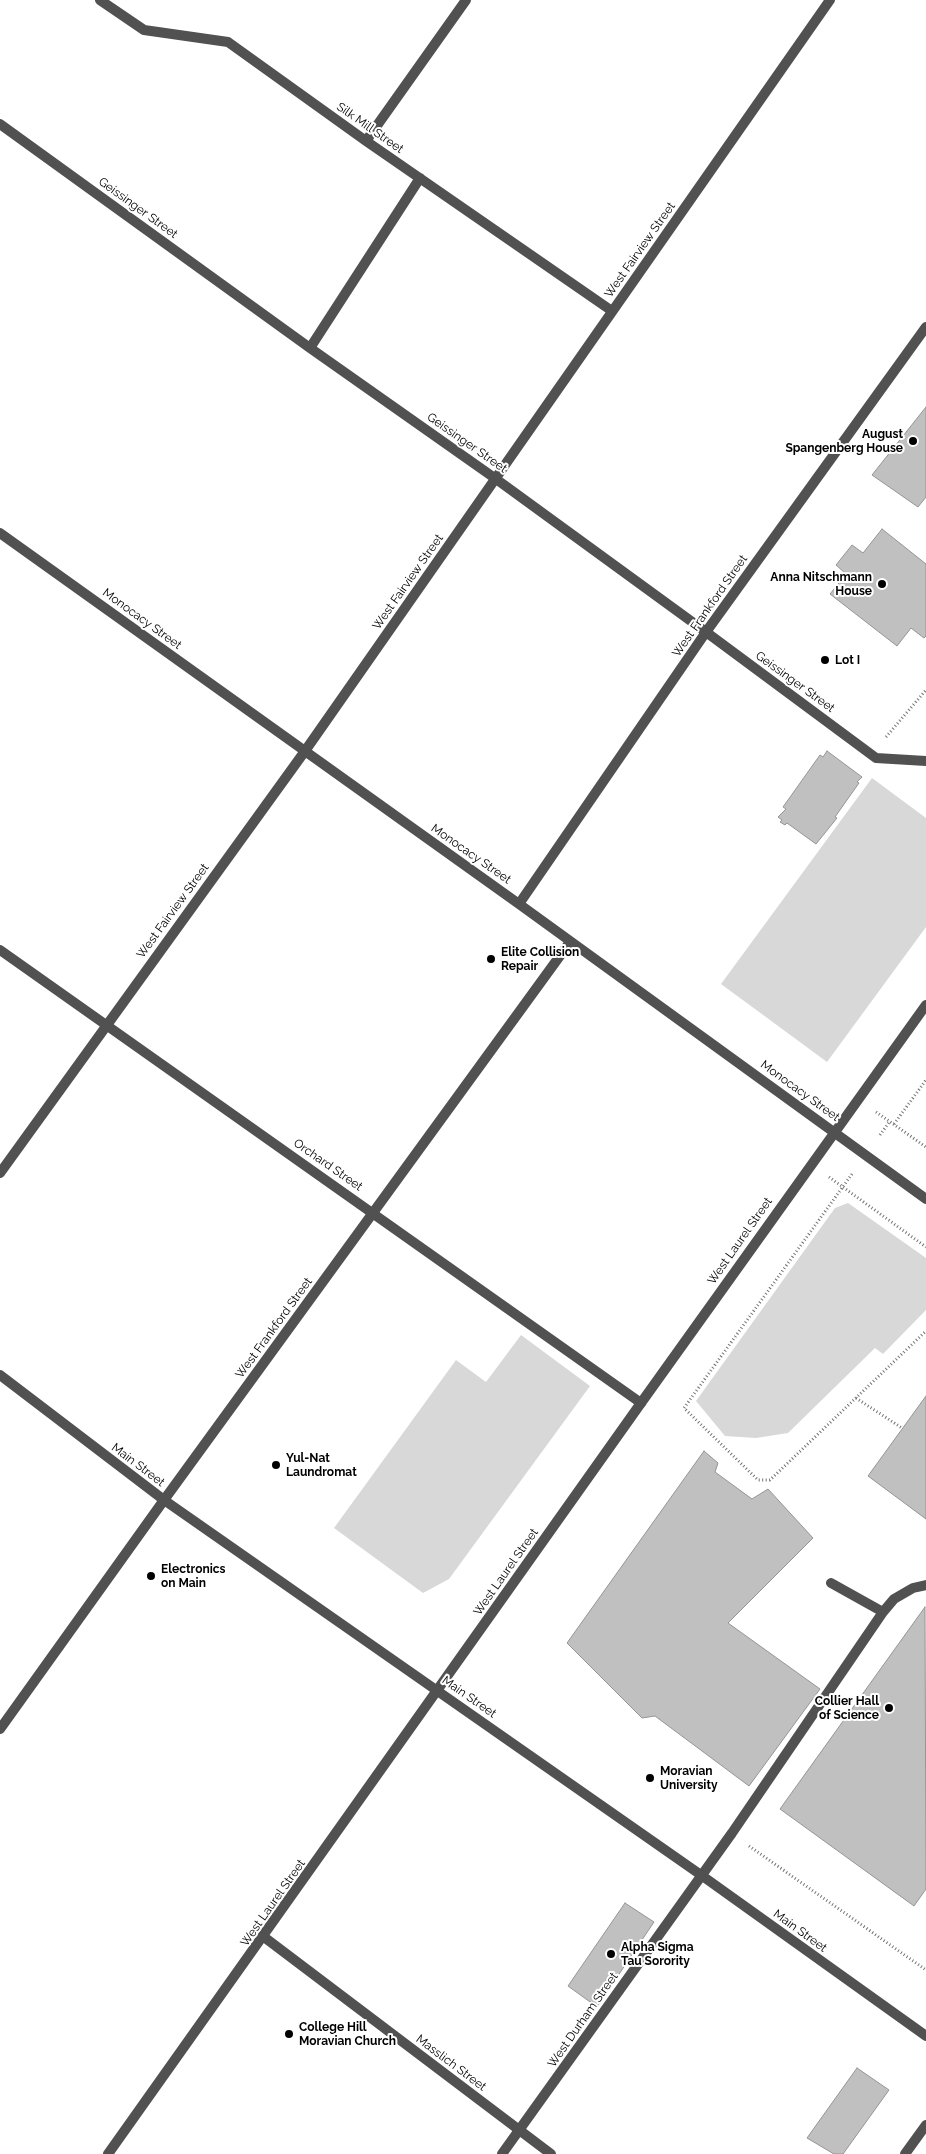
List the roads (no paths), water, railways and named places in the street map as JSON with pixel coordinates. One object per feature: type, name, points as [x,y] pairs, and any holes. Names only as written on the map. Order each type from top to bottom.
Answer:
[{"type":"street","name":"Silk Mill Street","points":[[100,0],[144,30],[228,42],[366,141],[612,311]]},
{"type":"street","points":[[366,141],[466,0]]},
{"type":"street","name":"West Fairview Street","points":[[0,1173],[304,751],[830,0]]},
{"type":"street","name":"Geissinger Street","points":[[0,124],[310,348],[496,479],[876,758],[926,761]]},
{"type":"street","points":[[310,348],[420,178]]},
{"type":"street","name":"West Frankford Street","points":[[519,904],[706,632],[926,326]]},
{"type":"street","name":"Monocacy Street","points":[[0,532],[926,1198]]},
{"type":"street","name":"West Frankford Street","points":[[0,1729],[164,1500],[570,942]]},
{"type":"street","name":"Orchard Street","points":[[0,950],[374,1212],[641,1403]]},
{"type":"street","name":"West Laurel Street","points":[[108,2154],[264,1938],[834,1131],[926,1005]]},
{"type":"street","name":"Main Street","points":[[0,1375],[164,1500],[701,1875],[926,2036]]},
{"type":"street","points":[[831,1583],[883,1612]]},
{"type":"street","name":"West Durham Street","points":[[502,2154],[732,1833],[883,1612],[894,1600],[913,1588],[926,1585]]},
{"type":"street","name":"Masslich Street","points":[[264,1938],[551,2154]]},
{"type":"street","points":[[905,2154],[926,2125]]},
{"type":"place","name":"August Spangenberg House","points":[[913,441]]},
{"type":"place","name":"Anna Nitschmann House","points":[[882,584]]},
{"type":"place","name":"Lot I","points":[[825,660]]},
{"type":"place","name":"Elite Collision Repair","points":[[491,959]]},
{"type":"place","name":"Yul-Nat Laundromat","points":[[276,1465]]},
{"type":"place","name":"Electronics on Main","points":[[151,1576]]},
{"type":"place","name":"Collier Hall of Science","points":[[889,1708]]},
{"type":"place","name":"Moravian University","points":[[650,1778]]},
{"type":"place","name":"Alpha Sigma Tau Sorority","points":[[611,1954]]},
{"type":"place","name":"College Hill Moravian Church","points":[[289,2034]]}]
